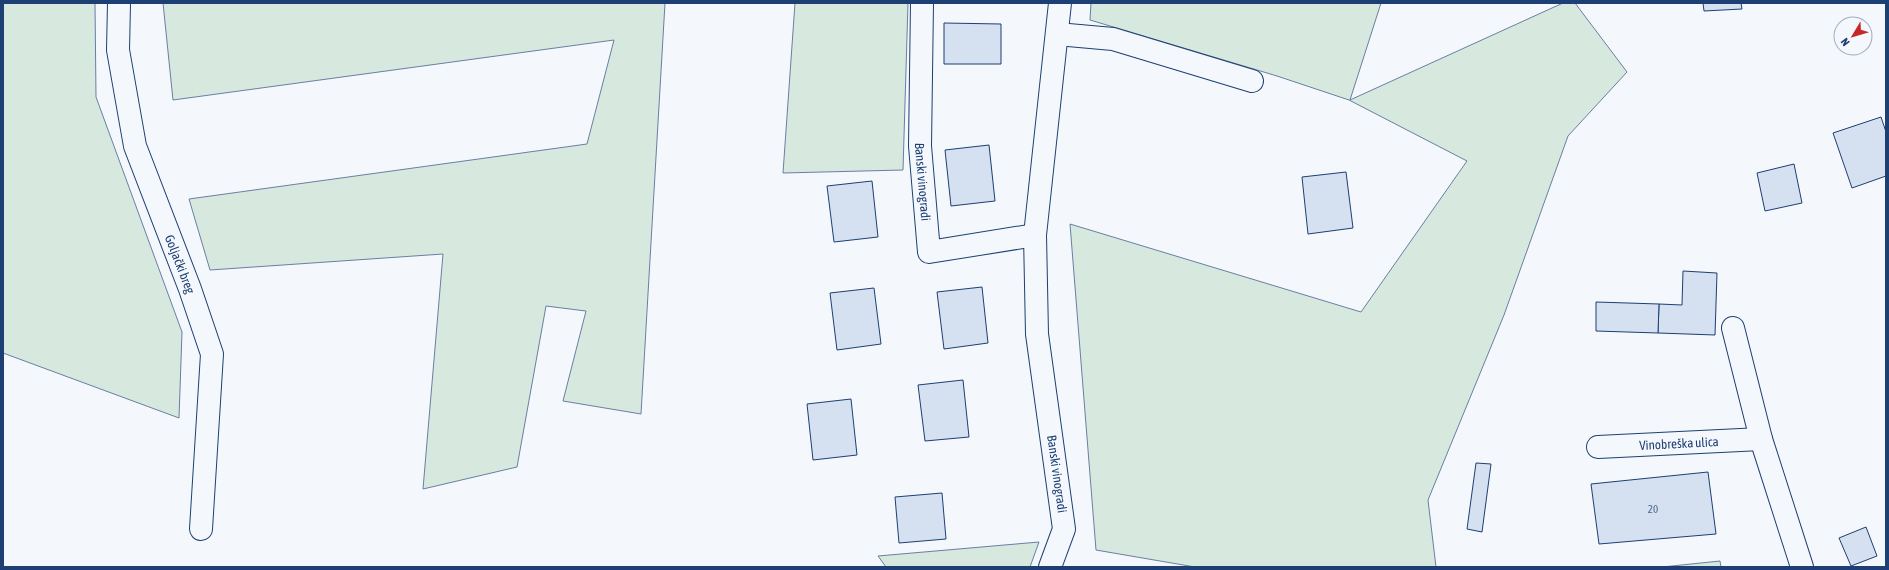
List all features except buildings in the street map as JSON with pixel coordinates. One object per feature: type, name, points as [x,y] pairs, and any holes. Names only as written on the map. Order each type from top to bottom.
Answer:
[{"type":"street","name":"Goljački breg","points":[[119,3],[118,50],[135,146],[190,289],[212,354],[201,529]]},
{"type":"street","name":"Banski vinogradi","points":[[922,3],[920,146],[929,252],[1035,235]]},
{"type":"street","name":"Banski vinogradi","points":[[1050,567],[1064,529],[1037,334],[1035,235],[1060,3]]},
{"type":"street","points":[[1057,34],[1113,39],[1252,81]]},
{"type":"street","points":[[1733,328],[1761,439],[1802,567]]},
{"type":"street","name":"Vinobreška ulica","points":[[1598,447],[1761,439]]},
{"type":"shaded area","points":[[3,3],[95,3],[96,97],[182,332],[179,418],[3,353]]},
{"type":"shaded area","points":[[163,3],[665,3],[641,414],[563,401],[586,311],[546,306],[517,467],[423,489],[443,254],[210,270],[189,199],[587,144],[614,40],[173,100]]},
{"type":"shaded area","points":[[795,3],[908,3],[903,170],[783,173]]},
{"type":"shaded area","points":[[1091,3],[1381,3],[1350,100],[1563,3],[1575,3],[1627,72],[1568,136],[1504,315],[1428,500],[1436,567],[1195,567],[1096,550],[1070,224],[1361,312],[1467,161],[1349,100],[1277,76],[1090,20]]},
{"type":"shaded area","points":[[1039,542],[1030,567],[886,567],[878,556]]},
{"type":"shaded area","points":[[1720,561],[1721,567],[1662,567]]}]
